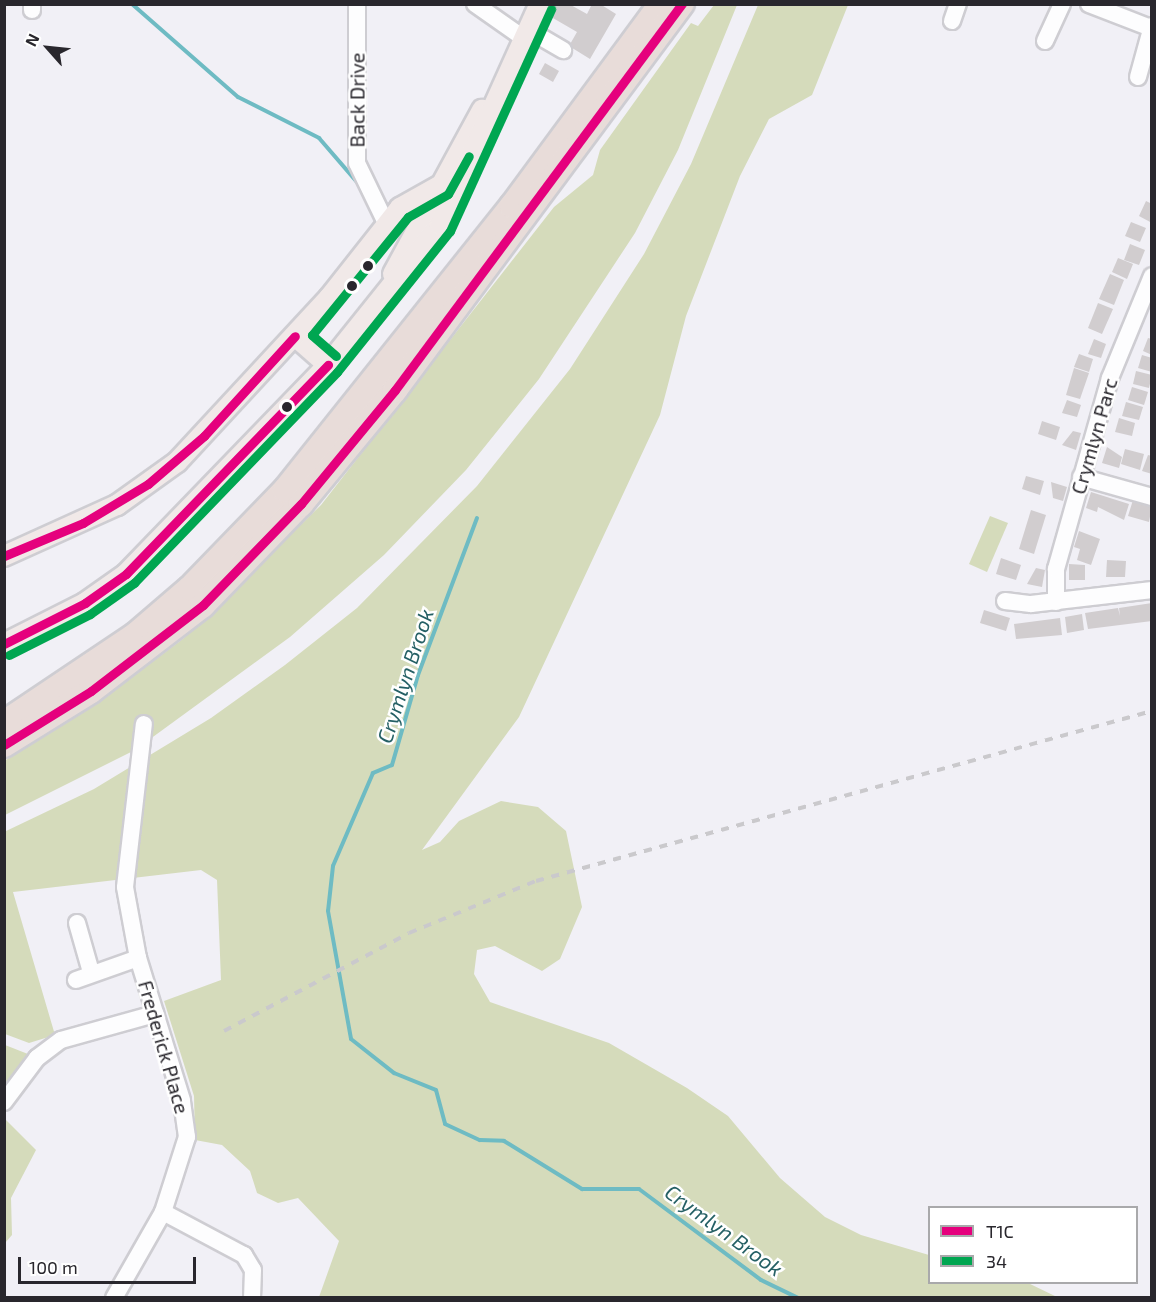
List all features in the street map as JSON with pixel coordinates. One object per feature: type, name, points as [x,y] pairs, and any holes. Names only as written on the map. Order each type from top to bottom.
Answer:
[{"type":"highway","points":[[4,723],[135,635],[197,581],[285,490],[512,206],[661,4]]},
{"type":"highway","points":[[4,745],[91,691],[203,605],[301,504],[395,390],[682,4]]},
{"type":"main road","points":[[4,644],[85,603],[126,574],[198,506],[328,365],[382,295],[430,241],[451,202],[505,74],[540,4]]},
{"type":"main road","points":[[382,295],[439,186],[505,74]]},
{"type":"main road","points":[[4,556],[83,523],[148,484],[204,436],[295,336],[409,201],[439,186]]},
{"type":"main road","points":[[387,225],[399,218],[422,218],[451,202]]},
{"type":"main road","points":[[295,336],[328,365]]},
{"type":"street","name":"Back Drive","points":[[357,4],[357,163],[387,225]]},
{"type":"street","points":[[475,4],[525,33],[563,50]]},
{"type":"street","points":[[952,21],[958,4]]},
{"type":"street","points":[[1045,41],[1062,4]]},
{"type":"street","points":[[1089,4],[1151,27],[1138,77]]},
{"type":"street","name":"Crymlyn Parc","points":[[1056,602],[1056,569],[1110,378],[1152,276]]},
{"type":"street","points":[[1081,477],[1152,497]]},
{"type":"street","points":[[1005,601],[1056,602],[1152,590]]},
{"type":"street","name":"Frederick Place","points":[[114,1298],[163,1212],[187,1137],[182,1100],[138,958],[125,887],[131,818],[144,724]]},
{"type":"street","points":[[77,923],[83,976],[138,958]]},
{"type":"street","points":[[4,1102],[37,1058],[62,1040],[155,1014]]},
{"type":"street","points":[[163,1212],[244,1255],[253,1270],[252,1298]]},
{"type":"green space","points":[[714,5],[737,5],[678,150],[635,233],[539,379],[466,470],[384,555],[290,637],[146,742],[150,721],[137,717],[133,751],[5,815],[4,761],[99,702],[184,638],[321,505],[554,207],[593,175],[600,150],[691,23],[698,26]]},
{"type":"green space","points":[[758,5],[848,5],[812,95],[769,119],[740,176],[686,316],[660,415],[519,717],[422,850],[440,842],[459,821],[501,801],[538,807],[566,831],[582,907],[560,959],[542,971],[495,946],[477,950],[474,974],[490,1002],[609,1043],[687,1088],[728,1116],[780,1178],[825,1217],[861,1235],[928,1255],[928,1284],[1030,1284],[1057,1297],[319,1297],[339,1241],[298,1198],[278,1203],[257,1193],[250,1171],[222,1145],[195,1140],[194,1096],[164,1001],[221,980],[217,880],[201,870],[13,892],[55,1035],[29,1043],[5,1034],[4,832],[94,789],[211,718],[285,665],[357,608],[477,486],[570,369],[644,254],[691,164]]},
{"type":"green space","points":[[990,516],[1008,523],[987,572],[969,564]]},
{"type":"green space","points":[[5,1045],[28,1054],[30,1071],[5,1104]]},
{"type":"green space","points":[[5,1119],[36,1150],[11,1198],[12,1235],[5,1243]]},
{"type":"building","points":[[552,4],[569,4],[587,14],[592,4],[600,4],[616,14],[590,59],[569,46],[577,32],[546,14]]},
{"type":"building","points":[[545,63],[559,71],[553,82],[539,74]]},
{"type":"building","points":[[1146,201],[1152,204],[1152,223],[1139,216]]},
{"type":"building","points":[[1131,222],[1146,228],[1140,242],[1125,236]]},
{"type":"building","points":[[1130,244],[1145,250],[1139,265],[1124,260]]},
{"type":"building","points":[[1118,258],[1133,264],[1127,279],[1112,272]]},
{"type":"building","points":[[1110,274],[1124,280],[1114,305],[1099,299]]},
{"type":"building","points":[[1098,303],[1113,309],[1102,334],[1088,328]]},
{"type":"building","points":[[1148,338],[1152,339],[1152,355],[1143,351]]},
{"type":"building","points":[[1094,339],[1106,344],[1101,358],[1088,354]]},
{"type":"building","points":[[1079,354],[1093,359],[1089,372],[1074,367]]},
{"type":"building","points":[[1142,355],[1152,358],[1152,372],[1138,368]]},
{"type":"building","points":[[1074,368],[1089,373],[1080,399],[1066,395]]},
{"type":"building","points":[[1136,371],[1152,375],[1149,388],[1133,384]]},
{"type":"building","points":[[1132,387],[1148,392],[1144,405],[1128,400]]},
{"type":"building","points":[[1067,400],[1081,405],[1077,417],[1062,413]]},
{"type":"building","points":[[1126,402],[1143,407],[1139,420],[1122,416]]},
{"type":"building","points":[[1119,418],[1135,423],[1132,436],[1115,432]]},
{"type":"building","points":[[1042,421],[1060,427],[1056,440],[1038,434]]},
{"type":"building","points":[[1073,431],[1081,433],[1076,450],[1062,445]]},
{"type":"building","points":[[1107,447],[1122,457],[1119,468],[1102,463]]},
{"type":"building","points":[[1125,449],[1144,454],[1140,470],[1121,464]]},
{"type":"building","points":[[1148,455],[1152,456],[1152,474],[1142,471]]},
{"type":"building","points":[[1026,476],[1044,481],[1040,495],[1022,489]]},
{"type":"building","points":[[1051,482],[1067,487],[1063,501],[1053,498]]},
{"type":"building","points":[[1091,492],[1129,504],[1124,520],[1098,507],[1097,512],[1086,508]]},
{"type":"building","points":[[1133,500],[1152,506],[1149,522],[1128,516]]},
{"type":"building","points":[[1031,510],[1046,515],[1034,554],[1019,549]]},
{"type":"building","points":[[1079,531],[1100,539],[1091,565],[1077,560],[1080,549],[1074,547]]},
{"type":"building","points":[[1001,558],[1021,565],[1016,580],[996,574]]},
{"type":"building","points":[[1107,560],[1126,561],[1125,577],[1106,577]]},
{"type":"building","points":[[1069,564],[1085,565],[1085,580],[1069,580]]},
{"type":"building","points":[[1036,568],[1045,570],[1042,587],[1027,584]]},
{"type":"building","points":[[1152,603],[1152,621],[1088,629],[1085,613],[1118,608],[1120,616],[1119,608]]},
{"type":"building","points":[[984,610],[1010,618],[1006,631],[980,623]]},
{"type":"building","points":[[1082,614],[1084,630],[1067,633],[1065,617]]},
{"type":"building","points":[[1060,618],[1062,635],[1016,639],[1014,624]]},
{"type":"waterway","points":[[132,4],[238,97],[319,138],[357,182]]},
{"type":"waterway","name":"Crymlyn Brook","points":[[477,518],[418,675],[392,765],[373,773],[333,866],[328,911],[351,1039],[394,1073],[436,1090],[445,1124],[480,1140],[504,1141],[582,1189],[639,1189],[761,1280],[798,1298]]},
{"type":"railway","points":[[224,1031],[409,933],[536,881],[1152,711]]},
{"type":"transit line","name":"T1C","points":[[4,745],[91,691],[203,605],[301,504],[395,390],[682,4]]},
{"type":"transit line","name":"34","points":[[9,655],[90,614],[134,583],[337,372],[450,231],[551,9]]},
{"type":"transit line","name":"34","points":[[336,356],[312,335],[408,217],[448,194],[469,156]]},
{"type":"transit line","name":"T1C","points":[[4,556],[83,523],[148,484],[204,436],[295,336]]},
{"type":"transit line","name":"T1C","points":[[4,644],[85,603],[126,574],[328,365]]}]
